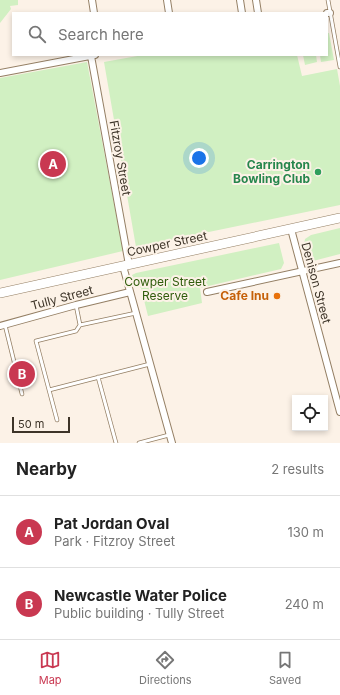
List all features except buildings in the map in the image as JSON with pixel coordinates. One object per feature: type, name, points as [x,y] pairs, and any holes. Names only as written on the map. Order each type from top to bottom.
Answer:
[{"type":"main road","name":"Cowper Street","points":[[0,293],[340,218]]},
{"type":"street","points":[[92,0],[94,12]]},
{"type":"street","points":[[167,0],[169,12]]},
{"type":"street","points":[[240,0],[242,12]]},
{"type":"street","points":[[256,0],[258,12]]},
{"type":"street","points":[[0,73],[88,56]]},
{"type":"street","name":"Fitzroy Street","points":[[93,56],[130,292],[172,443]]},
{"type":"street","name":"Denison Street","points":[[291,229],[340,412]]},
{"type":"street","points":[[207,292],[340,263]]},
{"type":"street","name":"Tully Street","points":[[2,325],[130,292]]},
{"type":"lane","points":[[328,0],[329,13],[340,67]]},
{"type":"lane","points":[[76,305],[80,325]]},
{"type":"lane","points":[[57,420],[36,341],[76,331],[80,325],[136,313]]},
{"type":"lane","points":[[2,325],[22,394]]},
{"type":"lane","points":[[49,390],[150,364]]},
{"type":"lane","points":[[98,377],[116,443]]},
{"type":"lane","points":[[139,443],[169,435]]},
{"type":"green space","points":[[0,0],[18,0],[18,5],[10,6],[11,9],[0,23]]},
{"type":"green space","points":[[329,33],[334,60],[321,62],[320,56],[328,56]]},
{"type":"green space","points":[[137,56],[297,56],[302,76],[337,69],[340,86],[340,205],[136,247],[104,62]]},
{"type":"green space","points":[[303,56],[316,56],[317,62],[305,65]]},
{"type":"green space","points":[[87,62],[123,251],[0,280],[0,78]]},
{"type":"green space","points":[[340,228],[340,254],[313,261],[308,258],[304,244],[305,239],[311,235]]},
{"type":"green space","name":"Cowper Street Reserve","points":[[279,243],[284,263],[281,269],[200,288],[202,303],[148,316],[141,288],[134,283],[132,275],[136,273]]},
{"type":"place","name":"Pat Jordan Oval","points":[[53,164]]},
{"type":"place","name":"Carrington Bowling Club","points":[[318,172]]},
{"type":"place","name":"Cafe Inu","points":[[277,296]]},
{"type":"place","name":"Newcastle Water Police","points":[[22,374]]}]
